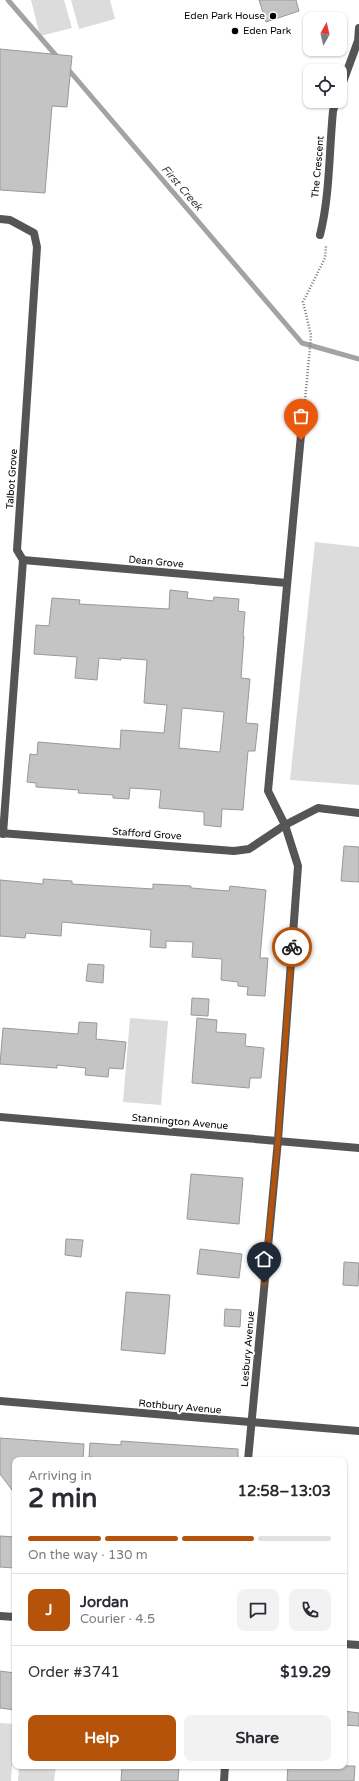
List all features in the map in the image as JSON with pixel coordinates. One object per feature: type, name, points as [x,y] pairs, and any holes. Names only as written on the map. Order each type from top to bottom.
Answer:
[{"type":"street","points":[[347,71],[358,41],[359,28]]},
{"type":"street","name":"The Crescent","points":[[320,235],[323,222],[334,108]]},
{"type":"street","name":"Talbot Grove","points":[[0,219],[10,220],[34,233],[37,247],[17,550],[23,560],[2,833]]},
{"type":"street","points":[[285,825],[268,791],[302,424]]},
{"type":"street","name":"Dean Grove","points":[[23,560],[287,583]]},
{"type":"street","name":"Stafford Grove","points":[[2,833],[234,851],[249,850],[285,825],[318,808],[359,813]]},
{"type":"street","name":"Lesbury Avenue","points":[[248,1457],[278,1140],[298,866],[285,825]]},
{"type":"street","name":"Stannington Avenue","points":[[0,1117],[359,1148]]},
{"type":"street","name":"Rothbury Avenue","points":[[0,1401],[359,1431]]},
{"type":"street","points":[[0,1616],[12,1617]]},
{"type":"street","points":[[347,1644],[359,1645]]},
{"type":"street","points":[[224,1781],[225,1769]]},
{"type":"path","points":[[302,424],[311,335],[303,302],[325,258],[326,245],[320,235]]},
{"type":"shaded area","points":[[31,0],[64,0],[72,28],[40,36]]},
{"type":"shaded area","points":[[71,0],[110,0],[115,19],[79,29]]},
{"type":"shaded area","points":[[315,542],[359,547],[359,785],[290,780]]},
{"type":"shaded area","points":[[130,1018],[168,1021],[161,1105],[123,1102]]},
{"type":"shaded area","points":[[0,1723],[12,1724],[11,1781],[0,1781]]},
{"type":"shaded area","points":[[19,1769],[56,1769],[54,1781],[18,1781]]},
{"type":"building","name":"Eden Park House","points":[[259,0],[296,0],[299,11],[266,22]]},
{"type":"building","points":[[0,49],[72,56],[67,107],[52,106],[45,193],[0,190]]},
{"type":"building","points":[[170,590],[188,592],[187,598],[213,601],[214,597],[239,599],[238,611],[245,612],[241,678],[250,679],[246,723],[258,724],[255,751],[248,751],[243,810],[222,809],[221,827],[204,825],[204,812],[159,808],[161,790],[130,788],[129,799],[113,798],[113,795],[78,793],[79,790],[36,787],[36,783],[27,782],[30,754],[37,755],[38,742],[120,749],[121,730],[164,733],[167,705],[144,703],[147,660],[99,658],[97,680],[75,678],[77,657],[34,654],[36,625],[49,626],[52,598],[80,600],[79,604],[169,609]],"holes":[[[182,708],[224,712],[220,752],[179,748]]]},
{"type":"building","points":[[344,846],[359,847],[359,882],[341,881]]},
{"type":"building","points":[[43,879],[72,881],[72,884],[153,889],[153,884],[191,886],[191,888],[229,891],[230,886],[266,890],[260,958],[268,958],[265,996],[247,995],[248,987],[238,986],[238,982],[221,980],[222,959],[192,957],[193,942],[166,941],[166,948],[150,947],[151,930],[62,922],[61,936],[26,933],[25,938],[0,936],[0,880],[43,884]]},
{"type":"building","points":[[88,964],[104,965],[103,983],[86,981]]},
{"type":"building","points":[[192,998],[209,999],[208,1016],[191,1015]]},
{"type":"building","points":[[197,1018],[217,1020],[216,1032],[246,1034],[245,1046],[264,1048],[261,1078],[250,1078],[249,1088],[192,1083]]},
{"type":"building","points":[[79,1022],[97,1023],[96,1039],[126,1042],[123,1069],[109,1068],[108,1077],[85,1075],[86,1068],[57,1065],[57,1068],[0,1064],[3,1028],[78,1034]]},
{"type":"building","points":[[191,1174],[243,1178],[239,1224],[187,1219]]},
{"type":"building","points":[[66,1239],[83,1240],[81,1257],[65,1255]]},
{"type":"building","points":[[200,1249],[242,1254],[239,1278],[197,1274]]},
{"type":"building","points":[[344,1262],[359,1263],[358,1286],[343,1285]]},
{"type":"building","points":[[126,1292],[170,1295],[165,1354],[121,1350]]},
{"type":"building","points":[[225,1309],[241,1310],[240,1327],[224,1326]]},
{"type":"building","points":[[0,1438],[84,1444],[83,1457],[12,1457],[12,1490],[0,1474]]},
{"type":"building","points":[[121,1441],[238,1449],[238,1457],[89,1457],[90,1443],[121,1445]]},
{"type":"building","points":[[0,1536],[12,1537],[12,1568],[0,1567]]},
{"type":"building","points":[[0,1671],[12,1673],[12,1710],[0,1708]]},
{"type":"building","points":[[347,1711],[359,1713],[359,1726],[347,1725]]},
{"type":"building","points":[[347,1766],[355,1766],[354,1781],[287,1781],[288,1769],[347,1769]]},
{"type":"building","points":[[122,1769],[179,1769],[178,1781],[121,1781]]},
{"type":"waterway","name":"First Creek","points":[[8,0],[59,59]]},
{"type":"waterway","name":"First Creek","points":[[67,68],[302,343],[359,359]]},
{"type":"way so far","points":[[292,947],[298,866],[285,825],[268,791],[301,440]]},
{"type":"place","name":"Eden Park House","points":[[273,16]]},
{"type":"place","name":"Eden Park","points":[[235,31]]},
{"type":"route","points":[[264,1283],[278,1140],[292,947]]}]
